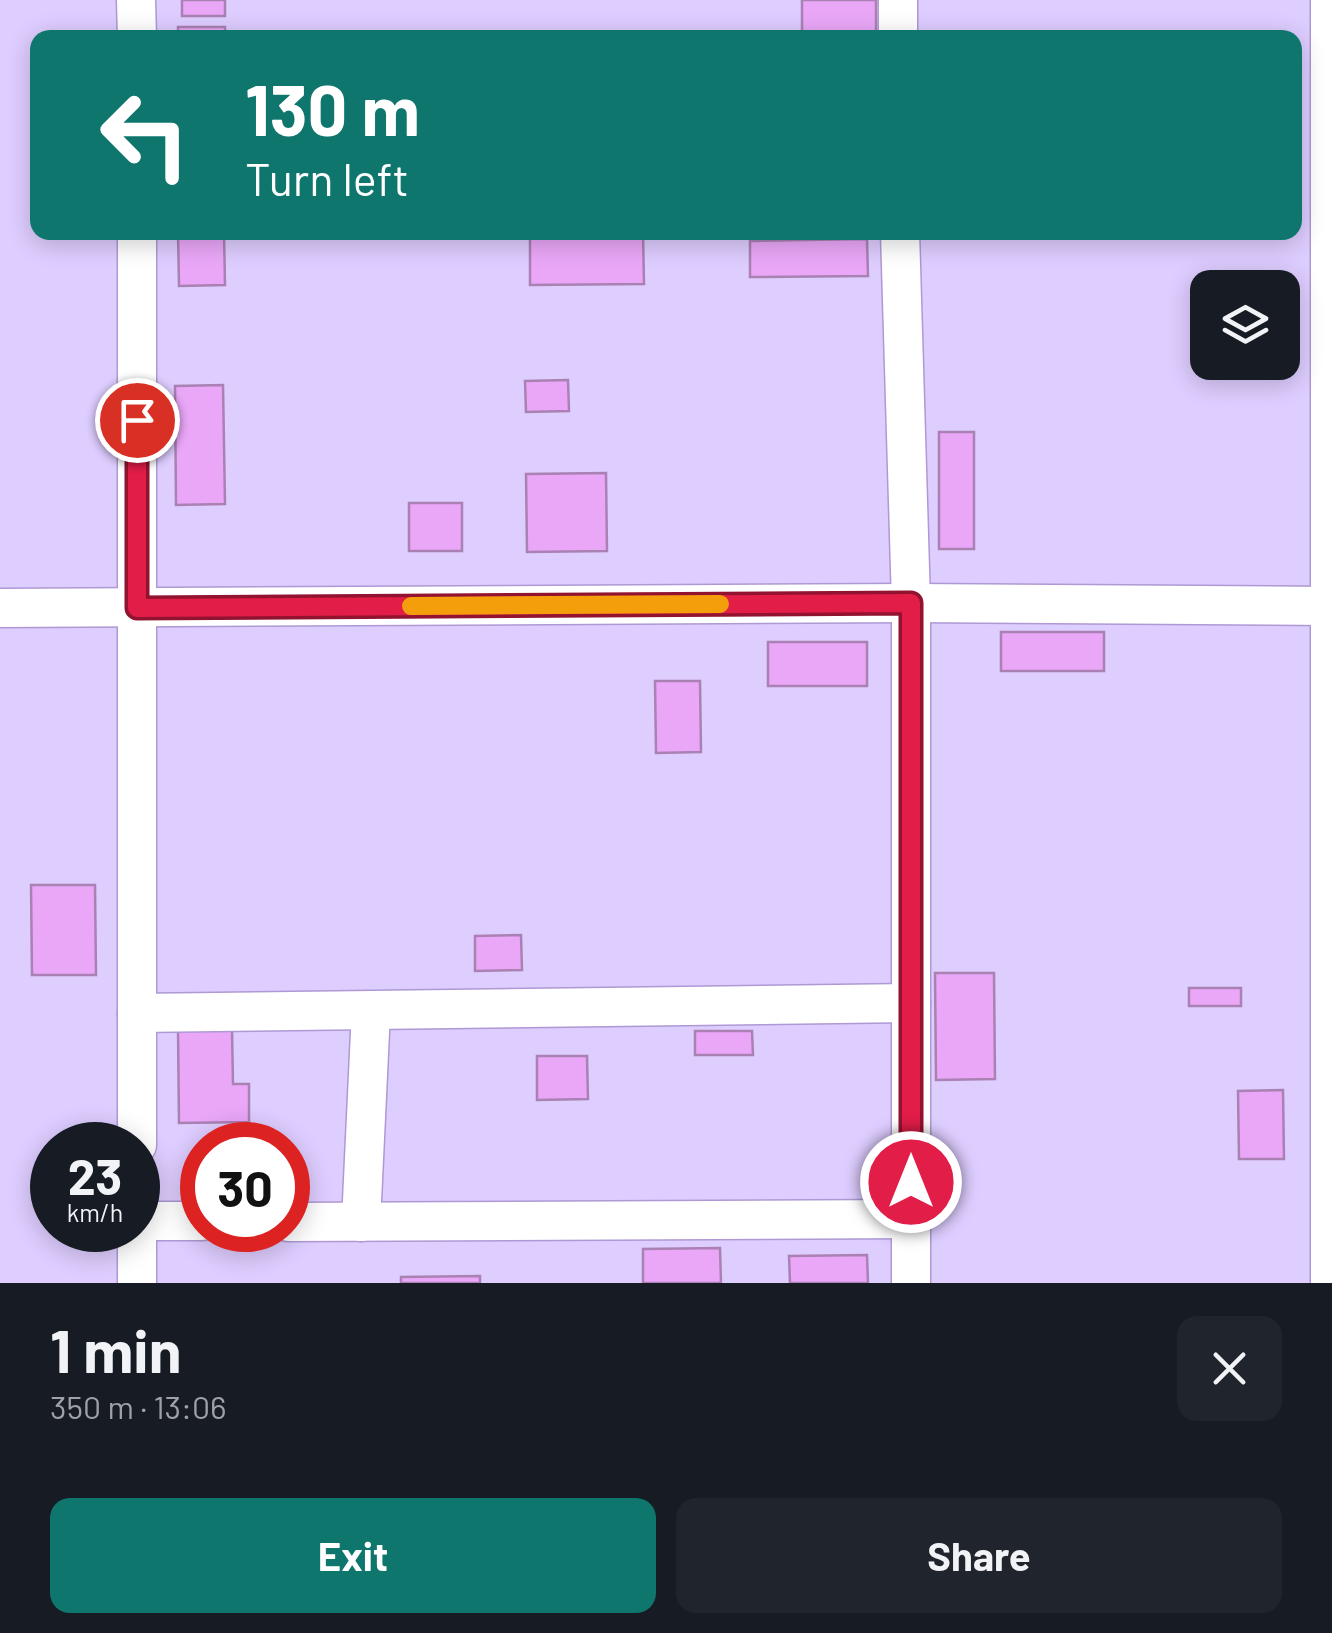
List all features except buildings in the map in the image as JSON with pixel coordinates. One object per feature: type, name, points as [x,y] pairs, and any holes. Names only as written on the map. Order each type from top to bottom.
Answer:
[{"type":"street","points":[[136,0],[136,30]]},
{"type":"street","points":[[898,0],[898,30]]},
{"type":"street","points":[[1330,0],[1330,1283]]},
{"type":"street","points":[[137,240],[137,1122]]},
{"type":"street","points":[[900,240],[911,603],[910,1283]]},
{"type":"street","points":[[0,608],[911,603],[1330,606]]},
{"type":"street","points":[[137,1013],[911,1002]]},
{"type":"street","points":[[361,1222],[371,1011]]},
{"type":"street","points":[[310,1222],[910,1218]]},
{"type":"street","points":[[137,1252],[137,1283]]},
{"type":"slow traffic","points":[[411,606],[720,604]]},
{"type":"route","points":[[137,420],[137,608],[911,603],[911,1182]]}]
